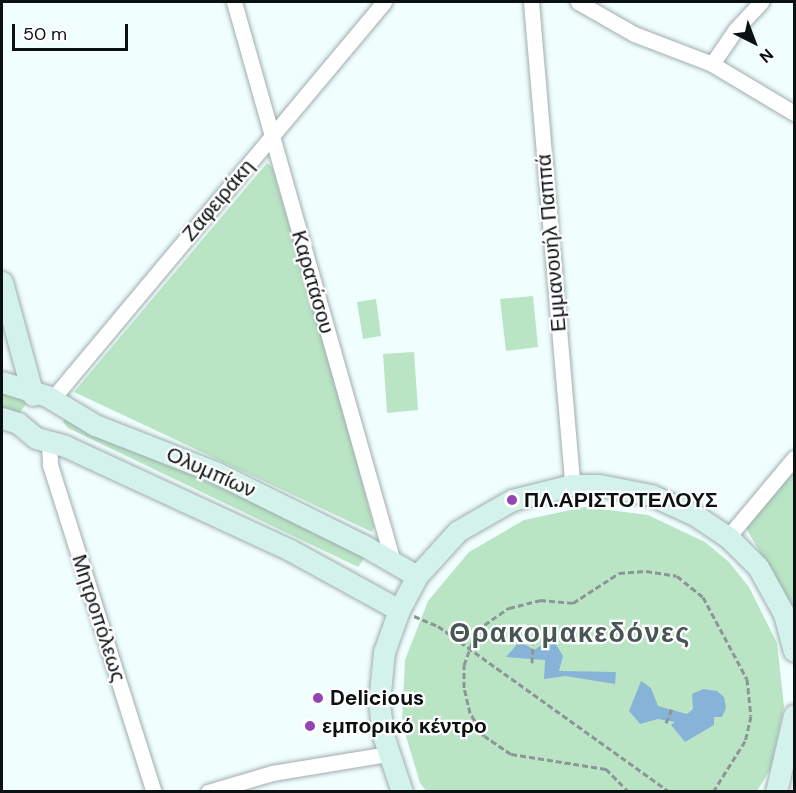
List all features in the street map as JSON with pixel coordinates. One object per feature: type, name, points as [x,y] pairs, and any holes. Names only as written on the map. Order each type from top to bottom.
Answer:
[{"type":"street","name":"Καρατάσου","points":[[234,2],[393,562]]},
{"type":"street","name":"Ζαφειράκη","points":[[43,397],[271,136],[384,2]]},
{"type":"street","name":"Εμμανουήλ Παππά","points":[[531,2],[572,485]]},
{"type":"street","points":[[578,2],[634,34],[712,64],[795,113]]},
{"type":"street","points":[[712,64],[736,29],[761,2]]},
{"type":"street","points":[[2,282],[43,397],[18,407],[10,421]]},
{"type":"street","name":"Ολυμπίων","points":[[2,382],[75,409],[81,418],[215,472],[417,576]]},
{"type":"street","points":[[57,445],[79,434],[81,418]]},
{"type":"street","name":"Ολυμπίων","points":[[10,421],[57,445],[290,550],[399,610]]},
{"type":"street","name":"Μητροπόλεως","points":[[57,445],[50,465],[154,792]]},
{"type":"street","points":[[728,537],[795,458]]},
{"type":"street","points":[[402,792],[388,754],[379,702],[384,652],[399,610],[417,576],[458,531],[512,500],[572,485],[598,485],[651,495],[695,515],[728,537],[758,567],[784,614],[795,651]]},
{"type":"street","points":[[776,792],[795,715]]},
{"type":"street","points":[[208,792],[272,773],[388,754]]},
{"type":"path","points":[[629,792],[606,769],[511,754],[484,736],[470,713],[464,688],[464,664],[477,630],[509,608],[540,600],[573,603],[619,573],[646,571],[677,576],[703,597],[747,679],[751,716],[745,741],[713,792]]},
{"type":"path","points":[[399,610],[438,626],[670,792]]},
{"type":"path","points":[[532,663],[533,645]]},
{"type":"path","points":[[666,723],[672,708]]},
{"type":"green space","points":[[267,163],[272,167],[312,301],[374,527],[372,532],[74,392]]},
{"type":"green space","points":[[533,296],[538,347],[506,351],[500,299]]},
{"type":"green space","points":[[376,299],[381,336],[363,339],[357,302]]},
{"type":"green space","points":[[414,352],[418,410],[387,413],[383,354]]},
{"type":"green space","points":[[2,383],[33,395],[17,416],[2,410]]},
{"type":"green space","points":[[68,410],[371,549],[358,567],[68,428],[63,422]]},
{"type":"green space","points":[[794,465],[794,611],[743,523]]},
{"type":"green space","points":[[585,507],[648,515],[705,542],[729,562],[749,587],[777,643],[784,706],[771,768],[757,791],[426,791],[420,783],[402,723],[405,660],[428,601],[469,552],[524,520]]},
{"type":"water","points":[[520,641],[534,650],[545,643],[555,643],[563,656],[559,671],[616,672],[615,684],[565,676],[544,679],[545,660],[506,657]]},
{"type":"water","points":[[641,681],[651,688],[658,706],[687,714],[693,709],[692,694],[703,689],[717,691],[724,697],[726,708],[722,717],[714,717],[714,725],[685,742],[671,725],[675,722],[658,719],[640,724],[629,711]]},
{"type":"place","name":"ΠΛ.ΑΡΙΣΤΟΤΕΛΟΥΣ","points":[[512,500]]},
{"type":"place","name":"Delicious","points":[[318,698]]},
{"type":"place","name":"εμπορικό κέντρο","points":[[310,726]]},
{"type":"district","name":"Θρακομακεδόνες","points":[[570,633]]}]
